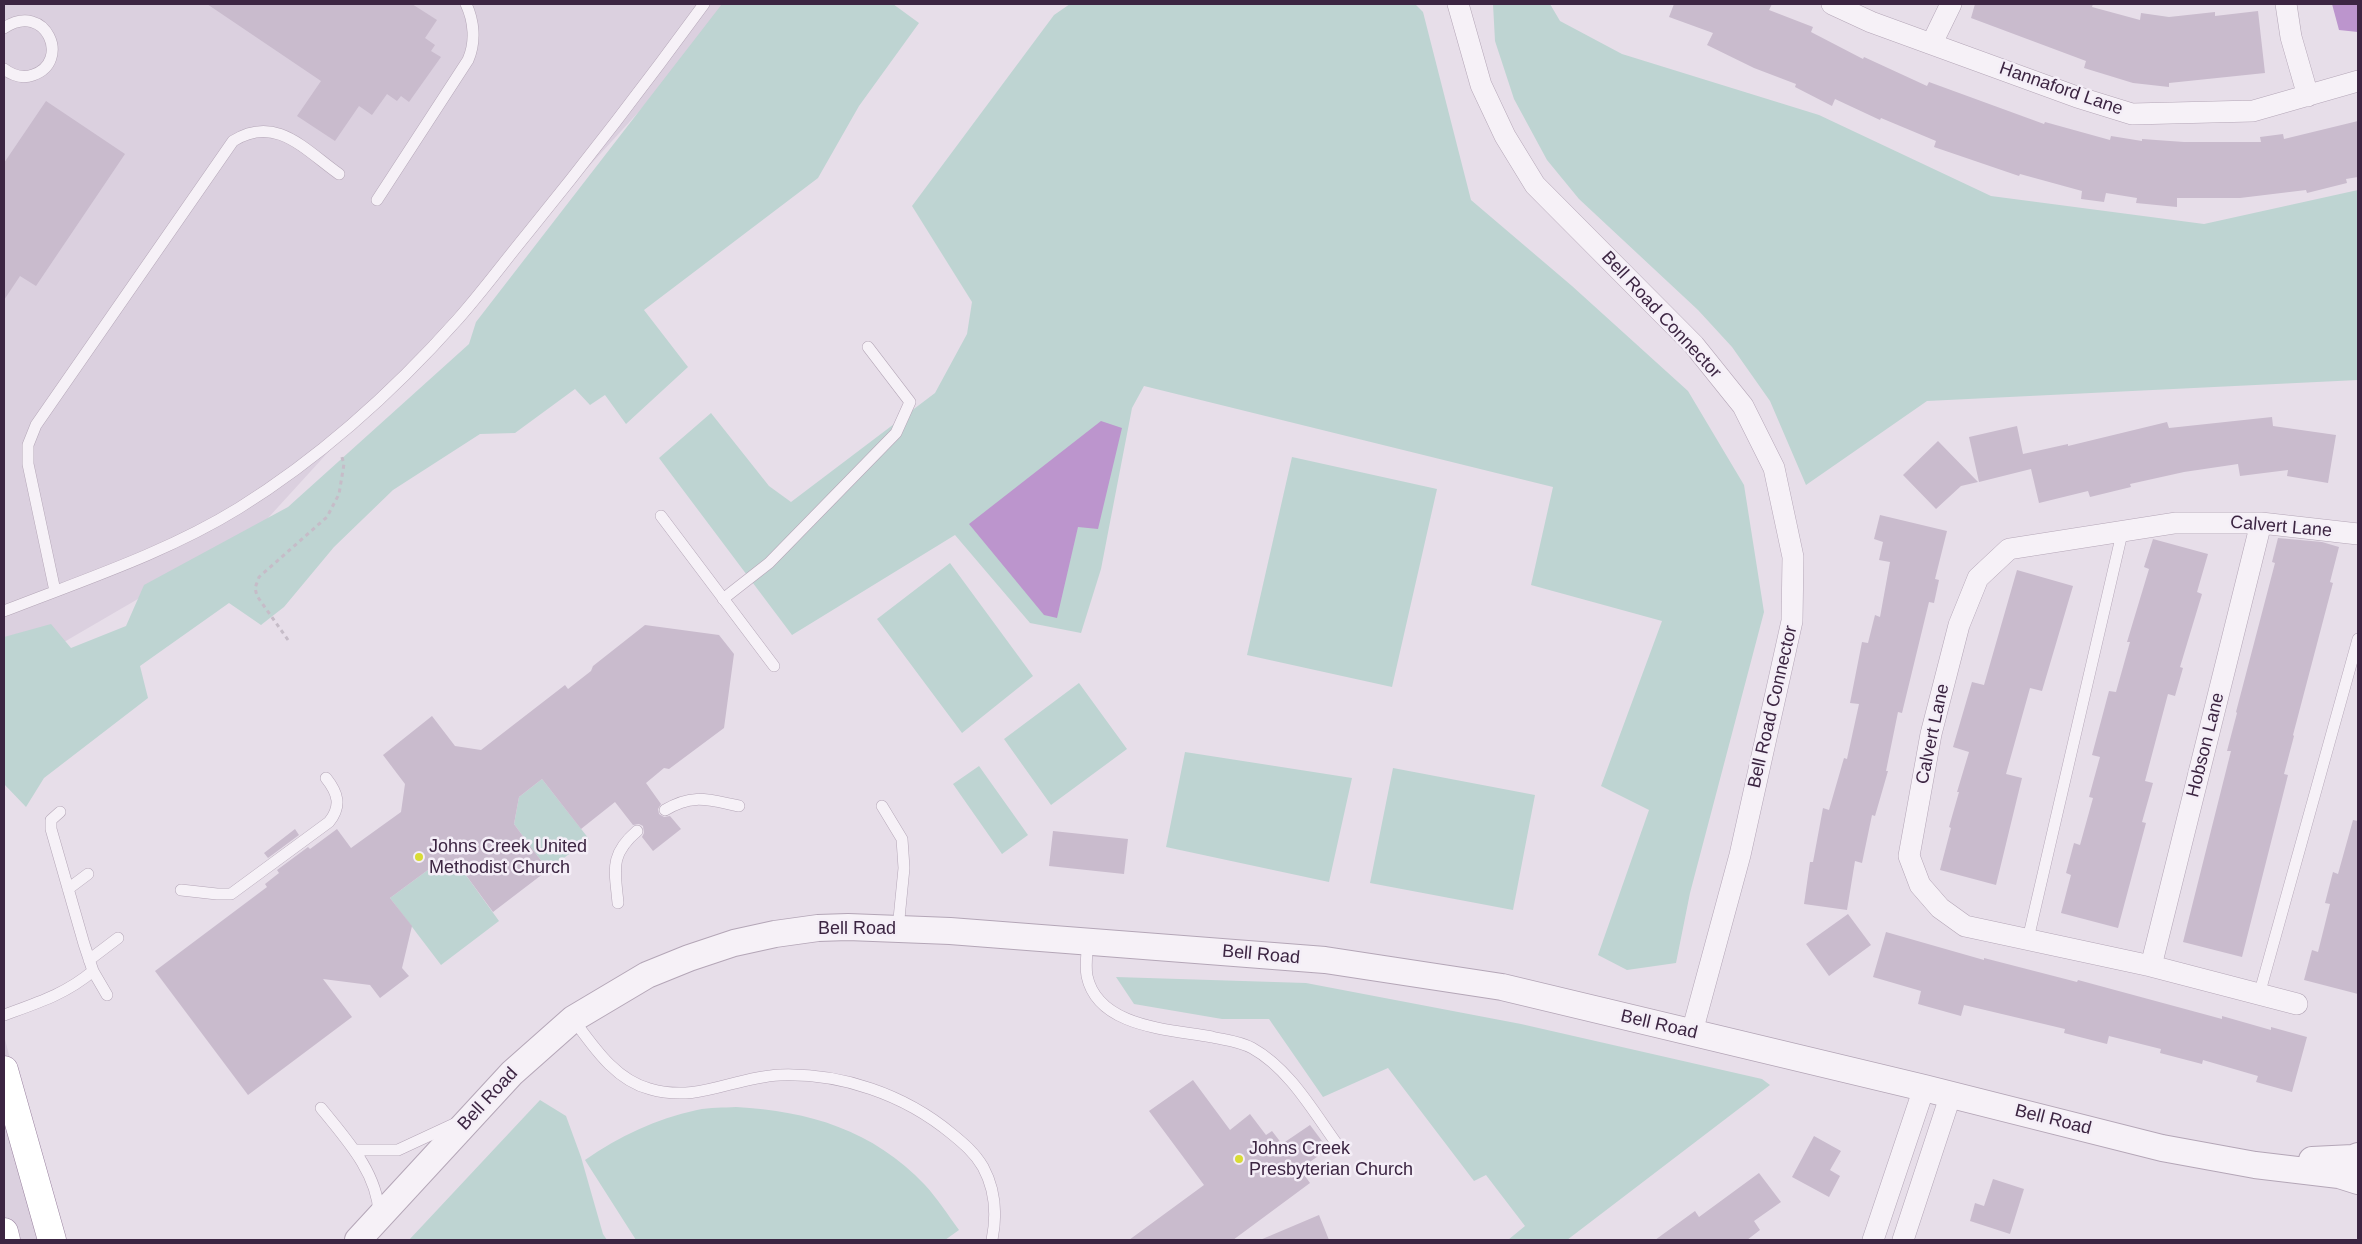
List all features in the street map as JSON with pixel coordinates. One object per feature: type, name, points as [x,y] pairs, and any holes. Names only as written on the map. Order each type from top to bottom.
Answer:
[{"type":"highway","points":[[4,1070],[52,1240]]},
{"type":"highway","points":[[4,1232],[6,1240]]},
{"type":"street","name":"Bell Road Connector","points":[[1458,4],[1481,84],[1505,136],[1535,185],[1694,345],[1743,406],[1774,468],[1793,557],[1792,621],[1740,855],[1692,1032]]},
{"type":"street","name":"Hannaford Lane","points":[[1832,4],[1871,22],[2077,97],[2132,114],[2253,111],[2358,81]]},
{"type":"street","points":[[1932,43],[1951,4]]},
{"type":"street","points":[[2286,4],[2291,38],[2308,96]]},
{"type":"street","name":"Calvert Lane","points":[[2297,1004],[2150,966],[1965,926],[1940,908],[1920,885],[1909,856],[1931,734],[1959,624],[1978,578],[2010,549],[2174,522],[2261,523],[2358,534]]},
{"type":"street","name":"Hobson Lane","points":[[2150,966],[2261,523]]},
{"type":"street","name":"Bell Road","points":[[358,1240],[512,1073],[573,1019],[647,975],[734,943],[818,928],[848,927],[1088,942],[1325,960],[1502,987],[1768,1052],[1951,1094],[2162,1148],[2255,1165],[2339,1175],[2358,1181]]},
{"type":"street","points":[[1873,1240],[1924,1088]]},
{"type":"street","points":[[1903,1240],[1951,1094]]},
{"type":"street","name":"Bell Road","points":[[2255,1165],[2353,1158],[2358,1156]]},
{"type":"street","points":[[1890,1190],[1916,1200]]},
{"type":"lane","points":[[377,200],[468,60],[472,51],[473,32],[466,4]]},
{"type":"lane","points":[[4,610],[152,553],[210,524],[270,488],[388,392],[459,318],[582,168],[704,4]]},
{"type":"lane","points":[[4,28],[21,20],[39,24],[50,38],[52,47],[47,65],[40,72],[31,76],[13,75],[4,69]]},
{"type":"lane","points":[[55,591],[28,464],[28,444],[41,417],[233,141],[256,130],[275,131],[340,174]]},
{"type":"lane","points":[[723,599],[769,563],[896,433],[910,402],[868,347]]},
{"type":"lane","points":[[661,516],[774,666]]},
{"type":"lane","points":[[2028,939],[2124,529]]},
{"type":"lane","points":[[2259,995],[2358,639]]},
{"type":"lane","points":[[180,890],[231,894],[330,822],[336,809],[338,795],[326,778]]},
{"type":"lane","points":[[666,810],[681,800],[705,800],[739,806]]},
{"type":"lane","points":[[882,806],[902,839],[904,868],[898,929]]},
{"type":"lane","points":[[60,812],[51,820],[50,824],[91,965],[107,995]]},
{"type":"lane","points":[[618,903],[615,861],[626,841],[637,831]]},
{"type":"lane","points":[[68,889],[88,874]]},
{"type":"lane","points":[[4,1015],[57,996],[78,984],[91,965],[118,938]]},
{"type":"lane","points":[[1088,942],[1086,965],[1091,988],[1106,1008],[1130,1021],[1232,1041],[1254,1050],[1280,1069],[1340,1147]]},
{"type":"lane","points":[[573,1019],[606,1061],[632,1081],[652,1090],[683,1093],[705,1092],[777,1075],[811,1076],[854,1084],[896,1099],[922,1112],[966,1146],[984,1169],[994,1204],[992,1240]]},
{"type":"lane","points":[[321,1108],[354,1150],[370,1176],[378,1198],[379,1217]]},
{"type":"lane","points":[[354,1150],[398,1150],[471,1117]]},
{"type":"path","points":[[288,640],[257,596],[255,588],[259,577],[327,517],[339,494],[344,464],[336,436]]},
{"type":"shaded area","points":[[4,4],[737,4],[258,529],[4,677]]},
{"type":"shaded area","points":[[722,4],[893,4],[919,23],[859,106],[818,178],[644,310],[688,367],[626,424],[605,395],[590,405],[575,389],[515,433],[480,434],[393,490],[334,547],[284,607],[261,625],[229,603],[140,666],[148,698],[44,778],[26,807],[4,784],[4,637],[51,624],[71,648],[126,626],[144,585],[288,507],[469,344],[476,322]]},
{"type":"shaded area","points":[[1070,4],[1415,4],[1423,12],[1471,200],[1572,286],[1688,391],[1744,485],[1764,612],[1690,893],[1676,963],[1627,970],[1598,955],[1649,810],[1601,786],[1662,621],[1531,585],[1553,487],[1144,386],[1132,408],[1101,569],[1081,633],[1030,623],[955,535],[792,635],[659,458],[711,413],[769,486],[791,502],[935,393],[967,334],[972,302],[912,206],[1054,15]]},
{"type":"shaded area","points":[[1493,4],[1550,4],[1560,21],[1622,54],[1819,115],[1991,196],[2204,224],[2358,190],[2358,380],[1927,401],[1806,485],[1770,401],[1732,347],[1698,310],[1579,199],[1547,160],[1514,99],[1495,41]]},
{"type":"shaded area","points":[[2332,4],[2358,4],[2358,32],[2339,30]]},
{"type":"shaded area","points":[[1101,421],[1122,428],[1098,529],[1078,527],[1057,618],[1044,615],[969,524]]},
{"type":"shaded area","points":[[1292,457],[1437,489],[1392,687],[1247,655]]},
{"type":"shaded area","points":[[950,563],[1033,676],[962,733],[877,619]]},
{"type":"shaded area","points":[[1079,683],[1127,749],[1051,805],[1004,739]]},
{"type":"shaded area","points":[[1185,752],[1352,778],[1329,882],[1166,847]]},
{"type":"shaded area","points":[[979,766],[1028,835],[1002,854],[953,784]]},
{"type":"shaded area","points":[[1393,768],[1535,795],[1513,910],[1370,883]]},
{"type":"shaded area","points":[[542,779],[589,839],[548,870],[514,824],[519,797]]},
{"type":"shaded area","points":[[436,864],[460,867],[499,921],[441,965],[390,898]]},
{"type":"shaded area","points":[[1116,977],[1306,983],[1521,1024],[1762,1079],[1770,1085],[1567,1240],[1508,1240],[1525,1226],[1486,1175],[1474,1181],[1388,1068],[1323,1097],[1269,1019],[1222,1019],[1134,1004]]},
{"type":"shaded area","points":[[4,1035],[55,1240],[4,1240]]},
{"type":"shaded area","points":[[540,1100],[566,1116],[581,1157],[603,1234],[607,1240],[409,1240]]},
{"type":"shaded area","points":[[736,1107],[789,1113],[814,1119],[862,1137],[884,1150],[905,1166],[925,1185],[959,1230],[945,1240],[636,1240],[585,1160],[611,1143],[652,1123],[702,1109]]},
{"type":"building","points":[[207,4],[412,4],[437,20],[425,38],[435,45],[431,51],[441,57],[409,102],[401,96],[397,101],[387,94],[372,115],[359,106],[335,141],[297,116],[321,81]]},
{"type":"building","points":[[1674,4],[1772,4],[1769,10],[1813,27],[1811,32],[1863,59],[1864,57],[1927,86],[1929,82],[2044,124],[2045,122],[2110,140],[2111,136],[2142,141],[2142,139],[2184,142],[2261,142],[2260,137],[2283,134],[2284,139],[2358,121],[2358,177],[2346,179],[2347,183],[2307,193],[2306,190],[2240,198],[2177,198],[2177,207],[2136,203],[2137,198],[2106,193],[2104,202],[2081,199],[2082,191],[2020,174],[2019,176],[1934,147],[1936,141],[1881,118],[1880,120],[1835,99],[1832,106],[1795,87],[1796,84],[1754,68],[1707,45],[1713,33],[1669,17]]},
{"type":"building","points":[[1975,4],[2093,4],[2092,7],[2140,20],[2141,13],[2169,17],[2215,12],[2215,16],[2258,11],[2265,73],[2169,83],[2169,87],[2133,83],[2084,68],[2086,61],[1971,18]]},
{"type":"building","points":[[46,101],[125,154],[36,286],[20,276],[4,300],[4,163]]},
{"type":"building","points":[[2272,417],[2273,426],[2336,435],[2328,483],[2287,476],[2288,470],[2240,476],[2238,464],[2184,472],[2130,484],[2131,487],[2090,497],[2088,491],[2039,503],[2031,469],[1979,482],[1969,437],[2017,426],[2023,454],[2068,444],[2068,446],[2167,422],[2169,428]]},
{"type":"building","points":[[1938,441],[1978,482],[1961,486],[1936,509],[1903,475]]},
{"type":"building","points":[[1880,515],[1947,531],[1935,579],[1939,580],[1934,603],[1929,602],[1902,713],[1898,712],[1886,771],[1888,771],[1875,816],[1872,815],[1862,863],[1855,861],[1847,910],[1804,904],[1810,862],[1813,862],[1823,808],[1829,810],[1844,758],[1847,759],[1859,704],[1850,703],[1862,642],[1868,643],[1875,615],[1880,617],[1890,562],[1879,560],[1883,542],[1874,539]]},
{"type":"building","points":[[2278,538],[2322,542],[2339,547],[2330,582],[2333,583],[2284,774],[2288,775],[2242,957],[2183,942],[2231,751],[2227,751],[2275,563],[2272,562]]},
{"type":"building","points":[[2153,539],[2208,554],[2197,592],[2202,594],[2180,667],[2183,668],[2175,696],[2168,694],[2145,781],[2153,783],[2142,822],[2146,823],[2118,928],[2061,913],[2071,875],[2066,873],[2074,843],[2080,845],[2093,798],[2089,797],[2100,757],[2092,755],[2109,691],[2116,692],[2130,642],[2127,642],[2149,569],[2144,567]]},
{"type":"building","points":[[2017,570],[2073,586],[2042,691],[2030,688],[2006,774],[2022,778],[1996,885],[1940,870],[1959,792],[1957,792],[1969,752],[1953,747],[1972,682],[1984,685]]},
{"type":"building","name":"Johns Creek United Methodist Church","points":[[645,625],[719,635],[734,654],[724,728],[669,769],[664,768],[646,783],[661,804],[658,809],[659,814],[664,817],[670,816],[681,829],[653,851],[642,837],[644,833],[643,826],[639,824],[633,825],[615,802],[581,829],[542,779],[519,797],[514,824],[548,870],[493,912],[460,867],[436,864],[390,898],[412,926],[402,968],[409,976],[380,998],[370,985],[323,979],[352,1017],[248,1095],[155,971],[267,887],[265,884],[279,873],[277,870],[308,847],[310,849],[337,829],[351,848],[401,812],[405,784],[383,755],[432,716],[455,746],[481,750],[565,685],[568,689],[591,671],[593,666]]},
{"type":"building","points":[[2353,820],[2358,821],[2358,994],[2304,980],[2312,950],[2318,952],[2330,904],[2325,903],[2333,872],[2338,874]]},
{"type":"building","points":[[295,829],[299,835],[268,858],[264,853]]},
{"type":"building","points":[[1053,831],[1128,839],[1124,874],[1049,866]]},
{"type":"building","points":[[1848,914],[1871,945],[1829,976],[1806,944]]},
{"type":"building","points":[[1886,932],[1984,960],[1984,958],[2077,982],[2078,980],[2222,1019],[2222,1016],[2271,1030],[2271,1027],[2307,1037],[2292,1092],[2256,1082],[2258,1076],[2203,1060],[2202,1064],[2160,1053],[2161,1049],[2109,1036],[2107,1044],[2064,1033],[2065,1029],[1964,1005],[1961,1016],[1918,1004],[1921,991],[1873,977]]},
{"type":"building","name":"Johns Creek Presbyterian Church","points":[[1193,1080],[1230,1130],[1250,1114],[1266,1135],[1272,1131],[1282,1144],[1310,1125],[1328,1149],[1300,1169],[1310,1183],[1233,1240],[1129,1240],[1204,1185],[1149,1111]]},
{"type":"building","points":[[1814,1136],[1841,1151],[1830,1170],[1840,1176],[1829,1197],[1792,1177]]},
{"type":"building","points":[[1759,1173],[1781,1202],[1754,1221],[1760,1230],[1747,1240],[1655,1240],[1695,1211],[1699,1217]]},
{"type":"building","points":[[1993,1179],[2024,1189],[2010,1234],[1970,1221],[1975,1203],[1984,1206]]},
{"type":"building","points":[[1319,1215],[1329,1240],[1260,1240]]},
{"type":"place","name":"Johns Creek United Methodist Church","points":[[419,857]]},
{"type":"place","name":"Johns Creek Presbyterian Church","points":[[1239,1159]]}]
